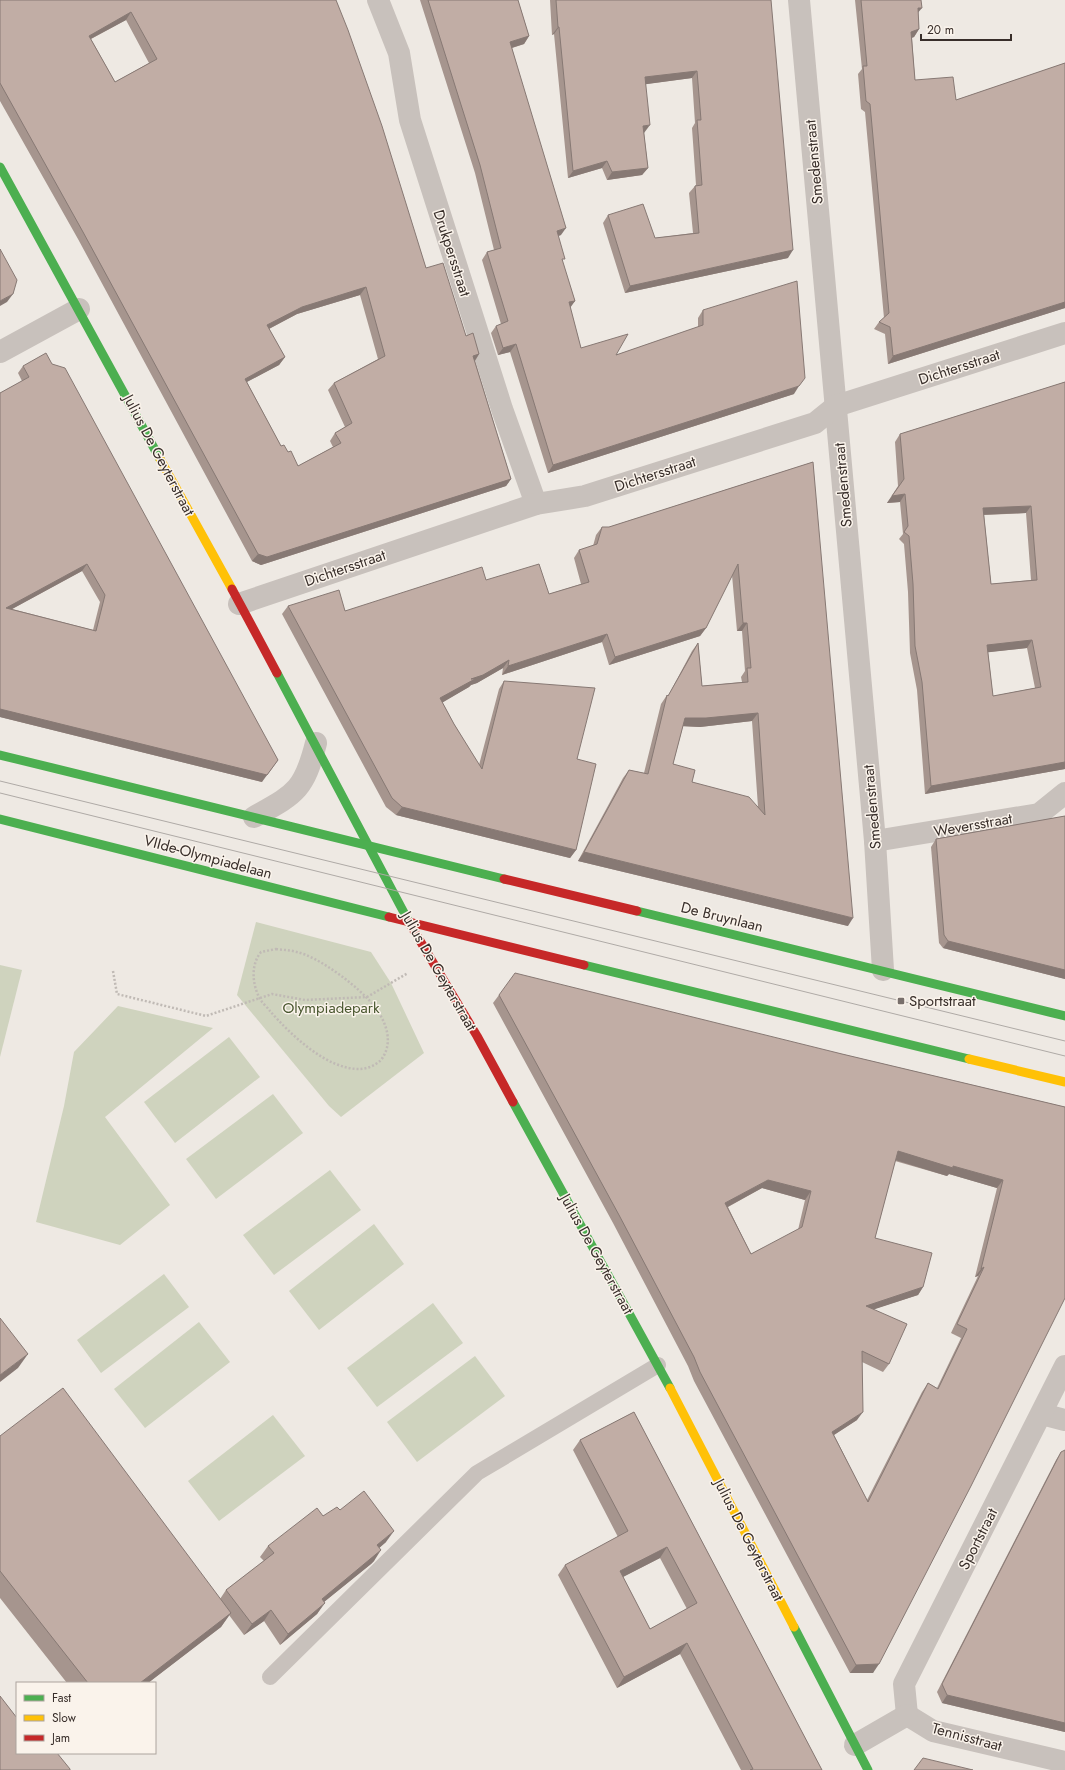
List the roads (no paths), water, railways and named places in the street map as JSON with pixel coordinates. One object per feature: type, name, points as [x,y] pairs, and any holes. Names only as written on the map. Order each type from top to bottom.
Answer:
[{"type":"main road","name":"Julius De Geyterstraat","points":[[0,167],[316,743],[409,922],[477,1036],[658,1365],[868,1770]]},
{"type":"main road","points":[[0,755],[371,847]]},
{"type":"main road","name":"VIIde-Olympiadelaan","points":[[0,819],[409,922]]},
{"type":"main road","name":"De Bruynlaan","points":[[371,847],[883,970],[1065,1016]]},
{"type":"main road","points":[[409,922],[1065,1082]]},
{"type":"street","name":"Drukpersstraat","points":[[378,0],[399,53],[410,120],[499,401],[536,504]]},
{"type":"street","name":"Smedenstraat","points":[[799,0],[875,841],[883,970]]},
{"type":"street","points":[[0,352],[79,309]]},
{"type":"street","name":"Dichtersstraat","points":[[239,604],[536,504],[585,496],[815,423],[836,406],[1065,333]]},
{"type":"street","points":[[254,817],[284,800],[303,782],[310,767],[316,743]]},
{"type":"street","name":"Weversstraat","points":[[875,841],[1039,814],[1065,792]]},
{"type":"street","name":"Sportstraat","points":[[907,1715],[904,1684],[1065,1366]]},
{"type":"street","points":[[1042,1414],[1065,1420]]},
{"type":"street","points":[[855,1745],[907,1715]]},
{"type":"street","name":"Tennisstraat","points":[[907,1715],[933,1731],[1065,1762]]},
{"type":"lane","points":[[270,1677],[477,1473],[658,1365]]},
{"type":"tram line","points":[[0,781],[1065,1041]]},
{"type":"tram line","points":[[0,793],[1065,1056]]},
{"type":"place","name":"Sportstraat","points":[[901,1001]]},
{"type":"park label","name":"Olympiadepark","points":[[331,1008]]}]
